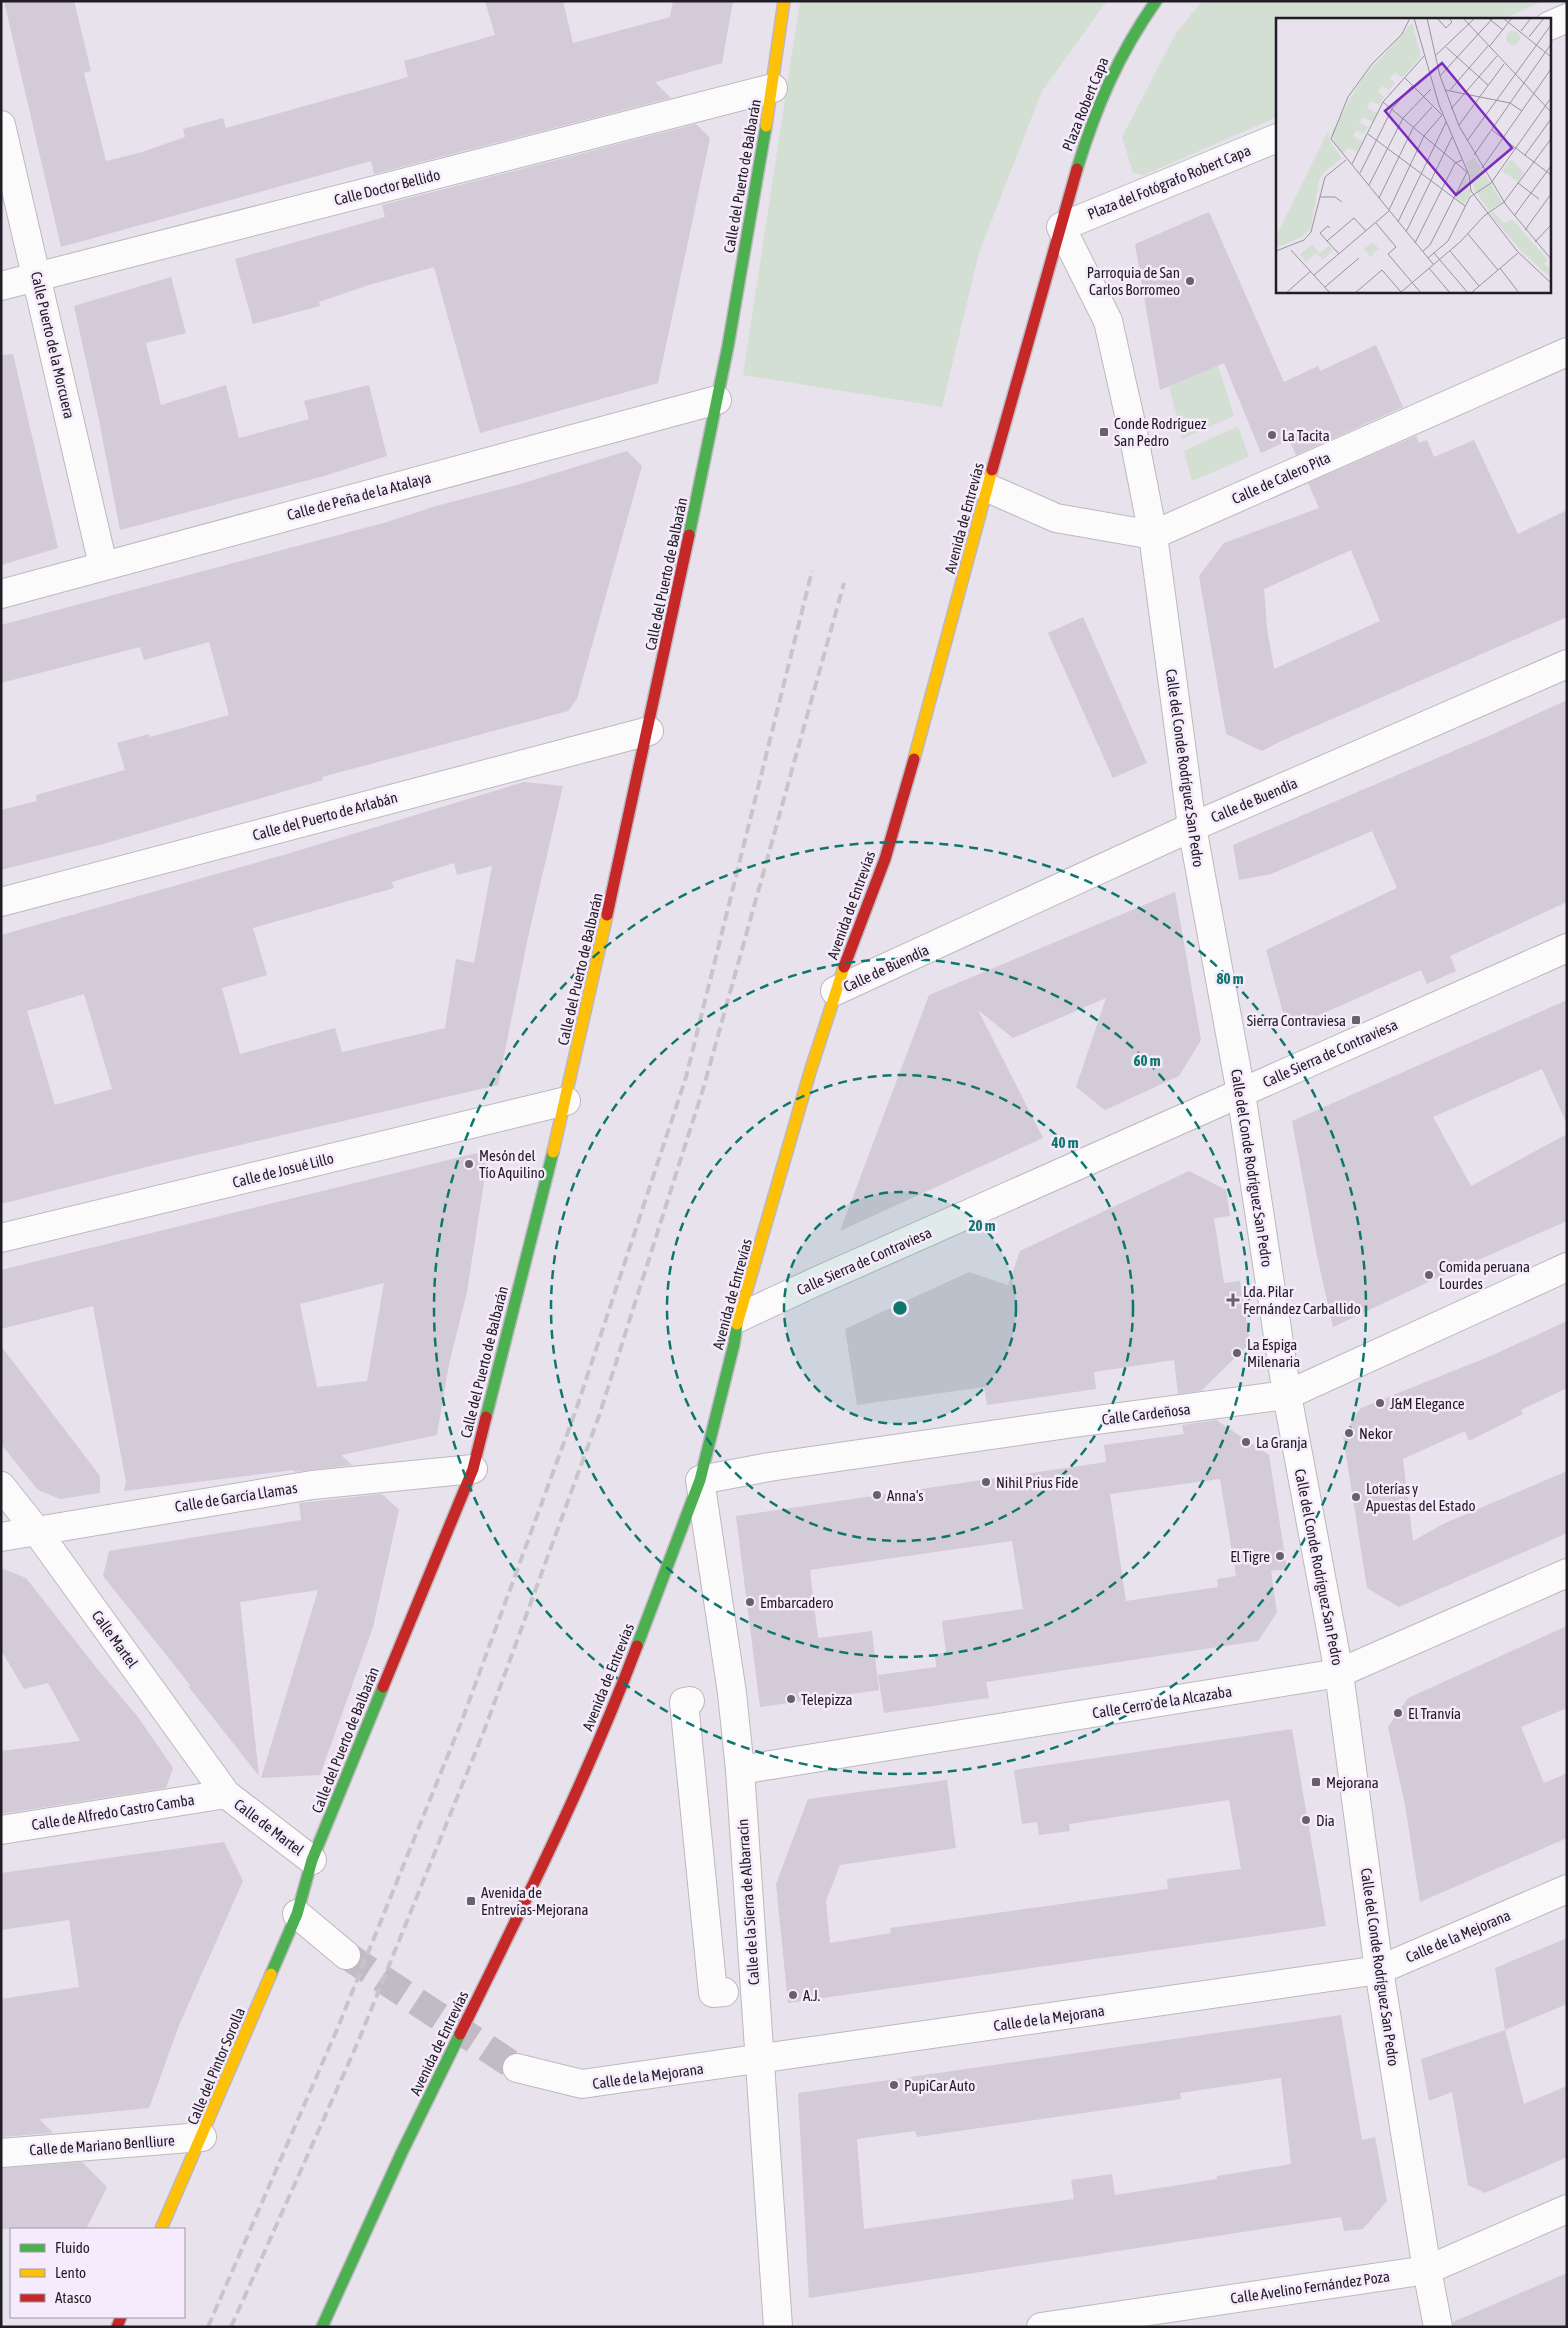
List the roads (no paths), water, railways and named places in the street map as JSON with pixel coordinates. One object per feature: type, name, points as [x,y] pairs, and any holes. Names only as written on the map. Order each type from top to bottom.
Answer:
[{"type":"main road","name":"Calle del Puerto de Balbarán","points":[[297,1914],[312,1860],[473,1469],[566,1101],[649,731],[718,400],[773,88],[784,1]]},
{"type":"main road","name":"Plaza Robert Capa","points":[[1061,227],[1078,160],[1105,86],[1135,27],[1156,1]]},
{"type":"main road","name":"Avenida de Entrevías","points":[[322,2327],[414,2126],[560,1832],[618,1698],[700,1480],[734,1344],[738,1318],[835,991],[898,820],[1014,388],[1061,227]]},
{"type":"main road","name":"Calle del Pintor Sorolla","points":[[161,2228],[297,1914]]},
{"type":"street","points":[[1550,26],[1567,18]]},
{"type":"street","name":"Calle Doctor Bellido","points":[[1,286],[773,88]]},
{"type":"street","name":"Calle Puerto de la Morcuera","points":[[1,125],[103,565]]},
{"type":"street","name":"Plaza del Fotógrafo Robert Capa","points":[[1061,227],[1276,138]]},
{"type":"street","name":"Calle del Conde Rodríguez San Pedro","points":[[1061,227],[1108,321],[1153,534],[1192,828],[1241,1093],[1287,1396],[1339,1673],[1379,1970],[1427,2270],[1438,2327]]},
{"type":"street","name":"Calle de Calero Pita","points":[[1153,534],[1567,352]]},
{"type":"street","name":"Calle de Peña de la Atalaya","points":[[1,594],[718,400]]},
{"type":"street","points":[[988,488],[1056,518],[1153,534]]},
{"type":"street","name":"Calle de Buendía","points":[[835,991],[1192,828],[1567,664]]},
{"type":"street","name":"Calle del Puerto de Arlabán","points":[[1,902],[649,731]]},
{"type":"street","name":"Calle Sierra de Contraviesa","points":[[738,1318],[1567,948]]},
{"type":"street","name":"Calle de Josué Lillo","points":[[1,1238],[566,1101]]},
{"type":"street","name":"Calle Cardeñosa","points":[[700,1480],[779,1466],[1064,1425],[1287,1396],[1567,1267]]},
{"type":"street","name":"Calle de García Llamas","points":[[1,1537],[312,1485],[473,1469]]},
{"type":"street","name":"Calle de la Sierra de Albarracín","points":[[700,1480],[732,1693],[740,1770],[758,2060],[778,2327]]},
{"type":"street","name":"Calle Martel","points":[[1,1486],[36,1530],[226,1794]]},
{"type":"street","name":"Calle Cerro de la Alcazaba","points":[[740,1770],[1339,1673],[1567,1573]]},
{"type":"street","points":[[690,1701],[684,1702],[713,1993],[724,1992]]},
{"type":"street","name":"Calle de Martel","points":[[226,1794],[312,1860]]},
{"type":"street","name":"Calle de Alfredo Castro Camba","points":[[1,1830],[226,1794]]},
{"type":"street","name":"Calle de la Mejorana","points":[[517,2068],[582,2084],[1379,1970],[1567,1889]]},
{"type":"street","points":[[297,1914],[346,1955]]},
{"type":"street","name":"Calle de Mariano Benlliure","points":[[1,2153],[202,2137]]},
{"type":"street","name":"Calle Avelino Fernández Poza","points":[[1041,2327],[1427,2270],[1567,2209]]},
{"type":"tunnel","points":[[346,1955],[517,2068]]},
{"type":"railway","points":[[208,2327],[338,2027],[461,1723],[577,1407],[686,1077],[812,571]]},
{"type":"railway","points":[[231,2327],[358,2042],[484,1731],[599,1416],[704,1086],[844,583]]},
{"type":"place","name":"Parroquia de San Carlos Borromeo","points":[[1190,281]]},
{"type":"place","name":"Conde Rodríguez San Pedro","points":[[1104,432]]},
{"type":"place","name":"La Tacita","points":[[1272,435]]},
{"type":"place","name":"Sierra Contraviesa","points":[[1356,1020]]},
{"type":"place","name":"Mesón del Tío Aquilino","points":[[469,1164]]},
{"type":"place","name":"Comida peruana Lourdes","points":[[1429,1275]]},
{"type":"place","name":"Lda. Pilar Fernández Carballido","points":[[1233,1300]]},
{"type":"place","name":"La Espiga Milenaria","points":[[1237,1353]]},
{"type":"place","name":"J&M Elegance","points":[[1380,1403]]},
{"type":"place","name":"Nekor","points":[[1349,1433]]},
{"type":"place","name":"La Granja","points":[[1246,1442]]},
{"type":"place","name":"Nihil Prius Fide","points":[[986,1482]]},
{"type":"place","name":"Anna's","points":[[877,1495]]},
{"type":"place","name":"Loterías y Apuestas del Estado","points":[[1356,1497]]},
{"type":"place","name":"El Tigre","points":[[1280,1556]]},
{"type":"place","name":"Embarcadero","points":[[750,1602]]},
{"type":"place","name":"Telepizza","points":[[791,1699]]},
{"type":"place","name":"El Tranvía","points":[[1398,1713]]},
{"type":"place","name":"Mejorana","points":[[1316,1782]]},
{"type":"place","name":"Dia","points":[[1306,1820]]},
{"type":"place","name":"Avenida de Entrevías-Mejorana","points":[[471,1901]]},
{"type":"place","name":"A.J.","points":[[793,1995]]},
{"type":"place","name":"PupiCar Auto","points":[[894,2085]]}]
